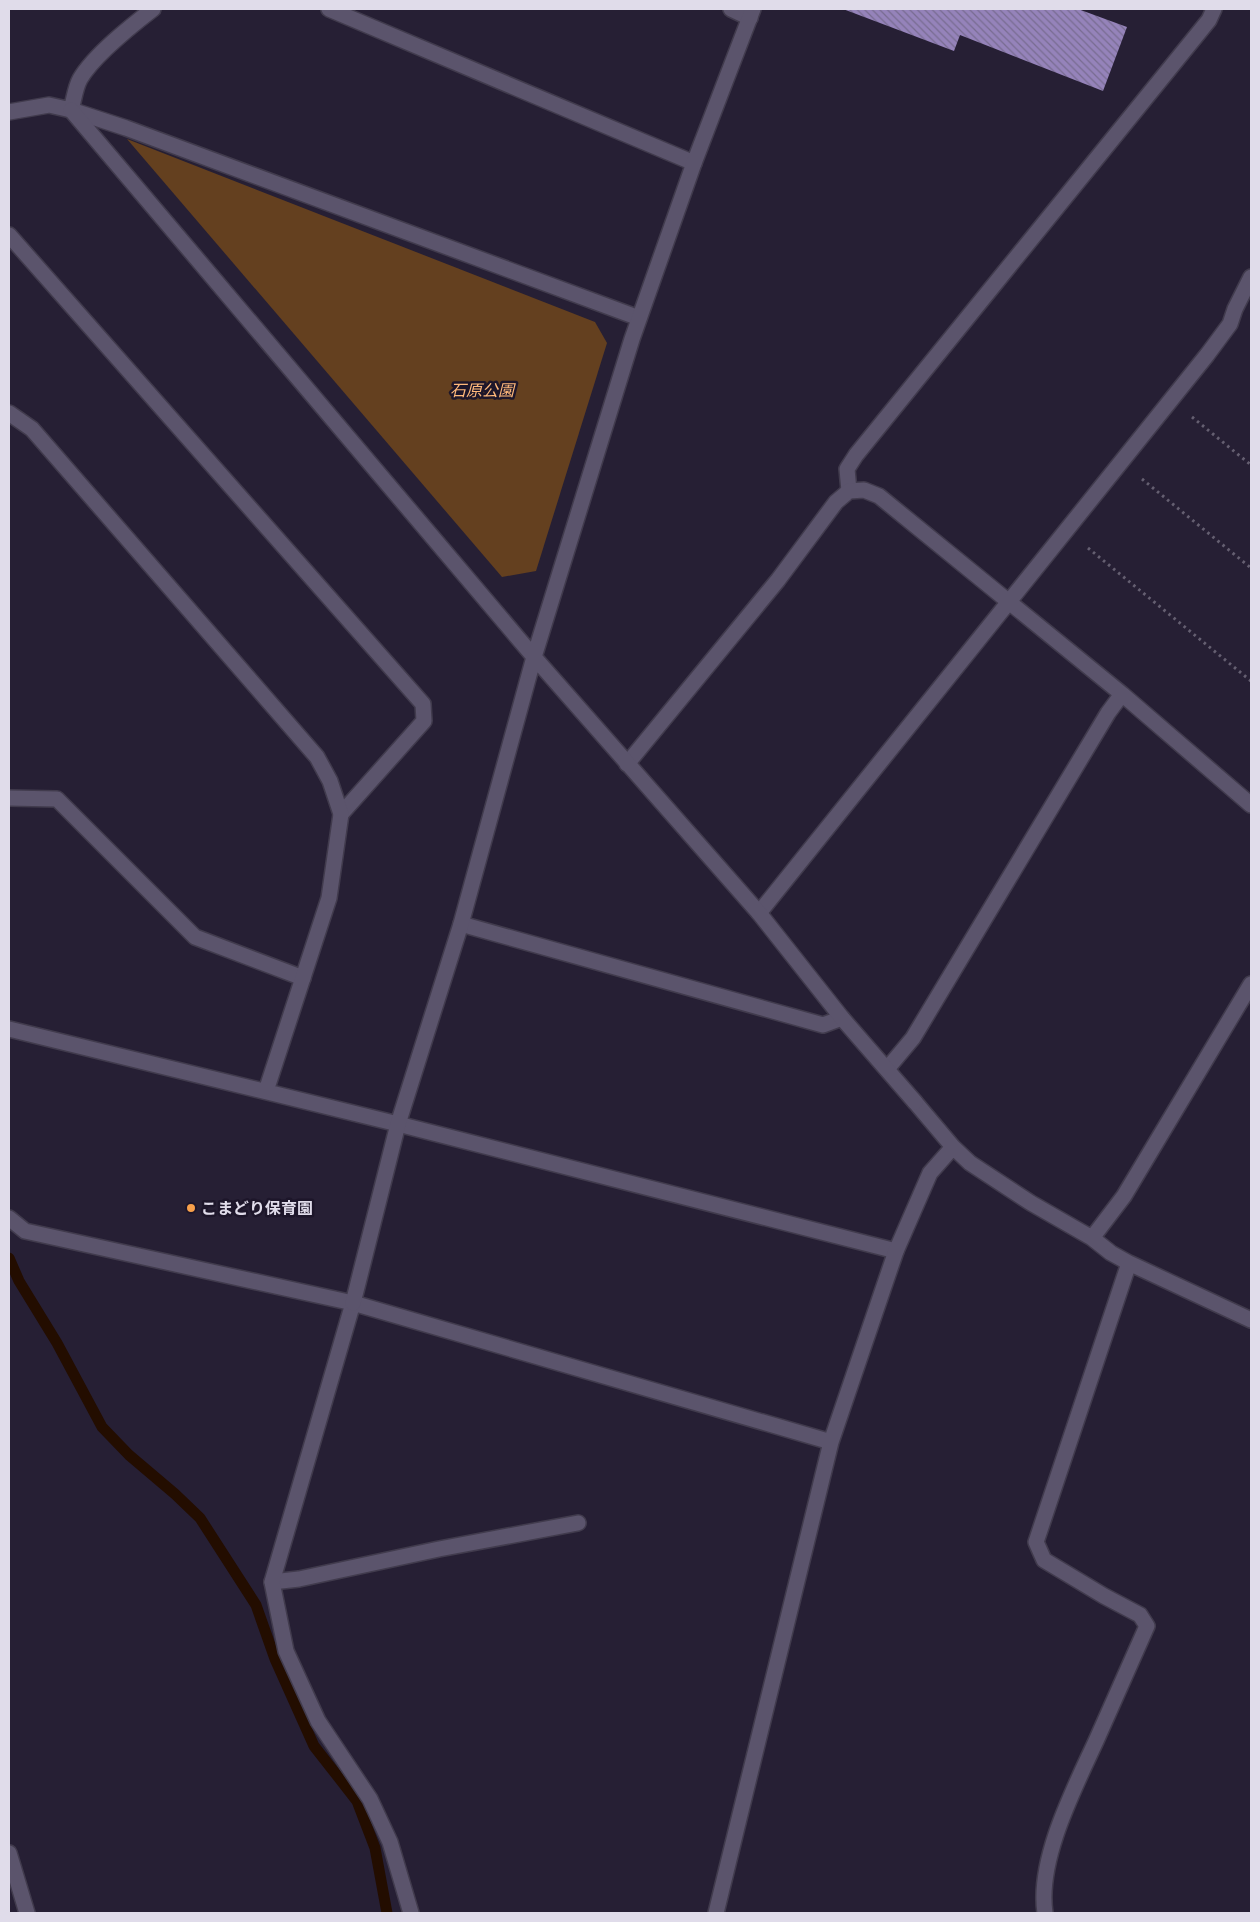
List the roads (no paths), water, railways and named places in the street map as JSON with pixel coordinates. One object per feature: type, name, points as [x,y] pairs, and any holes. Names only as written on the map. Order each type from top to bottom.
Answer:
[{"type":"street","points":[[71,110],[79,80],[99,56],[153,9]]},
{"type":"street","points":[[329,9],[694,163]]},
{"type":"street","points":[[411,1913],[390,1842],[374,1808],[318,1721],[286,1650],[272,1582],[353,1303],[398,1124],[460,924],[534,657],[639,318],[694,163],[752,13],[731,9]]},
{"type":"street","points":[[849,491],[847,469],[856,455],[1203,28],[1214,9]]},
{"type":"street","points":[[9,112],[49,105],[71,110],[126,128],[639,318]]},
{"type":"street","points":[[71,110],[534,657],[759,913],[842,1018],[888,1069],[953,1148],[985,1174],[1092,1238],[1111,1253],[1251,1320]]},
{"type":"street","points":[[9,234],[423,704],[424,721],[341,814]]},
{"type":"street","points":[[759,913],[1230,324],[1235,309],[1251,277]]},
{"type":"street","points":[[9,412],[32,429],[317,757],[330,781],[341,814],[329,898],[266,1091]]},
{"type":"street","points":[[627,764],[766,595],[836,502],[849,491],[864,490],[879,496],[1122,694],[1251,805]]},
{"type":"street","points":[[888,1069],[913,1038],[1108,712],[1122,694]]},
{"type":"street","points":[[9,798],[57,799],[195,937],[303,978]]},
{"type":"street","points":[[460,924],[824,1025],[842,1018]]},
{"type":"street","points":[[1092,1238],[1124,1196],[1251,984]]},
{"type":"street","points":[[9,1028],[398,1124],[896,1251]]},
{"type":"street","points":[[716,1913],[831,1442],[896,1251],[930,1173],[953,1148]]},
{"type":"street","points":[[9,1218],[25,1231],[353,1303],[831,1442]]},
{"type":"street","points":[[1045,1913],[1042,1897],[1052,1846],[1079,1779],[1147,1626],[1140,1616],[1044,1560],[1036,1542],[1129,1263]]},
{"type":"street","points":[[272,1582],[298,1579],[439,1549],[578,1523]]},
{"type":"street","points":[[9,1853],[27,1913]]},
{"type":"waterway","points":[[9,1258],[19,1281],[57,1343],[102,1427],[129,1455],[200,1518],[256,1605],[275,1659],[314,1746],[357,1801],[375,1848],[387,1913]]},
{"type":"place","name":"こまどり保育園","points":[[191,1208]]},
{"type":"park label","name":"石原公園","points":[[482,390]]}]
